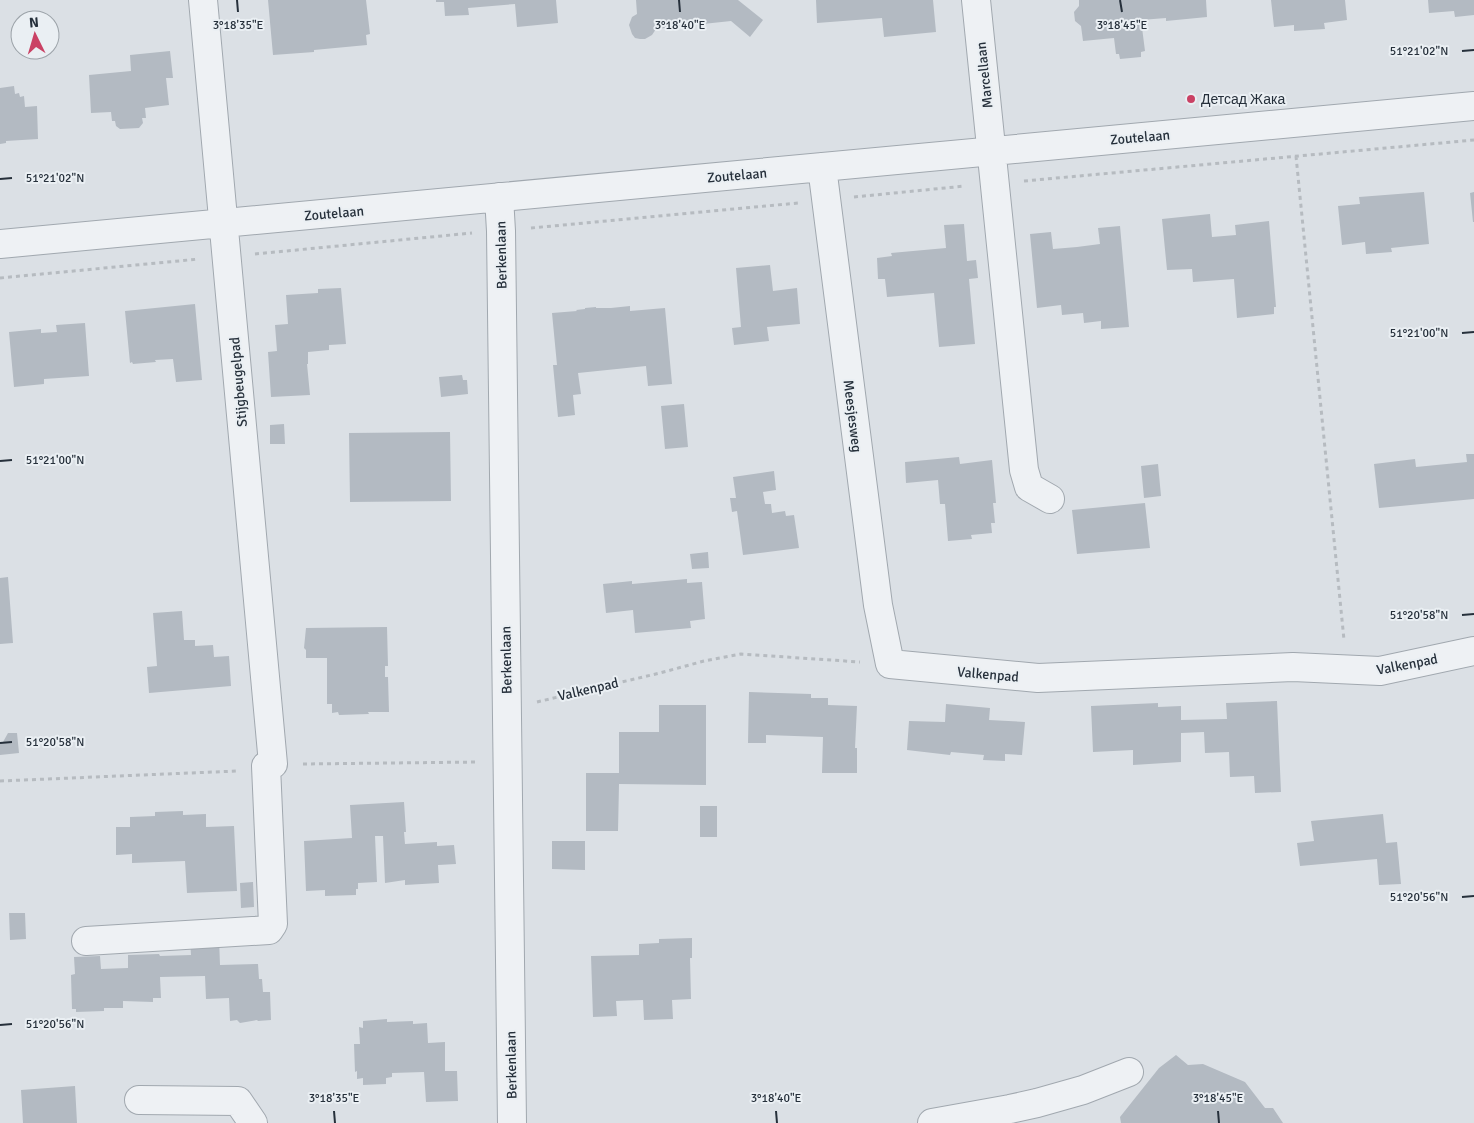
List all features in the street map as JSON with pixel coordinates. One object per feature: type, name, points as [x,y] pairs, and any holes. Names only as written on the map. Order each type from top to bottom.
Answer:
[{"type":"street","name":"Stijgbeugelpad","points":[[86,941],[269,930],[273,924],[270,765],[203,0]]},
{"type":"street","name":"Marcellaan","points":[[976,0],[1024,470],[1029,487],[1050,499]]},
{"type":"street","name":"Zoutelaan","points":[[0,244],[1474,106]]},
{"type":"street","name":"Meesjesweg","points":[[822,167],[877,596],[890,664]]},
{"type":"street","name":"Berkenlaan","points":[[499,197],[501,231],[512,1123]]},
{"type":"street","name":"Valkenpad","points":[[890,664],[1038,678],[1293,667],[1380,671],[1474,651]]},
{"type":"street","points":[[932,1123],[1037,1103],[1084,1090],[1129,1072]]},
{"type":"street","points":[[139,1100],[238,1100],[253,1123]]},
{"type":"path","points":[[1293,123],[1347,670]]},
{"type":"path","points":[[0,278],[995,183],[1474,140]]},
{"type":"path","name":"Valkenpad","points":[[507,709],[740,654],[890,664]]},
{"type":"building","points":[[268,0],[366,0],[370,34],[366,35],[367,45],[273,55]]},
{"type":"building","points":[[436,0],[556,0],[558,23],[517,27],[515,4],[468,8],[469,15],[445,16],[444,2],[436,2]]},
{"type":"building","points":[[636,0],[738,0],[763,20],[750,37],[731,21],[656,29],[652,35],[645,39],[640,39],[635,38],[629,25],[632,17],[637,14]]},
{"type":"building","points":[[816,0],[933,0],[936,32],[884,37],[882,18],[817,23]]},
{"type":"building","points":[[1079,0],[1206,0],[1207,17],[1166,21],[1166,18],[1141,20],[1145,51],[1141,52],[1141,57],[1120,59],[1119,54],[1116,54],[1114,38],[1083,41],[1081,26],[1075,21],[1074,12],[1079,6]]},
{"type":"building","points":[[1271,0],[1345,0],[1347,20],[1324,23],[1325,29],[1294,31],[1294,25],[1274,27]]},
{"type":"building","points":[[1428,0],[1474,0],[1474,15],[1455,17],[1454,11],[1429,13]]},
{"type":"building","points":[[170,51],[173,78],[166,78],[169,105],[145,108],[146,118],[142,118],[143,123],[139,128],[120,129],[116,126],[115,121],[112,121],[111,112],[91,113],[89,75],[131,71],[130,55]]},
{"type":"building","points":[[14,86],[15,94],[19,93],[20,97],[24,96],[25,107],[37,106],[38,139],[6,141],[6,143],[0,144],[0,88]]},
{"type":"building","points":[[1424,192],[1429,244],[1391,248],[1392,252],[1366,254],[1365,242],[1342,245],[1338,206],[1360,204],[1359,197]]},
{"type":"building","points":[[1474,192],[1474,222],[1473,222],[1470,193]]},
{"type":"building","points":[[1210,214],[1212,237],[1236,235],[1235,225],[1269,221],[1276,307],[1274,307],[1274,314],[1237,318],[1234,279],[1193,282],[1192,269],[1167,270],[1162,219]]},
{"type":"building","points":[[964,224],[967,261],[976,260],[978,278],[969,279],[975,344],[939,347],[934,293],[887,297],[885,279],[878,279],[877,258],[892,256],[891,253],[946,248],[944,225]]},
{"type":"building","points":[[1120,226],[1129,327],[1101,329],[1101,321],[1084,323],[1083,313],[1062,315],[1061,305],[1037,308],[1030,234],[1051,232],[1053,249],[1077,247],[1100,244],[1098,228]]},
{"type":"building","points":[[770,265],[773,291],[797,288],[800,324],[767,327],[769,341],[734,345],[732,328],[741,327],[736,268]]},
{"type":"building","points":[[341,288],[346,344],[329,345],[329,350],[308,352],[307,364],[310,395],[271,397],[268,352],[277,351],[275,325],[288,324],[286,295],[318,293],[318,289]]},
{"type":"building","points":[[195,304],[202,380],[176,382],[173,359],[130,363],[125,311]]},
{"type":"building","points":[[630,306],[630,311],[665,308],[672,384],[648,386],[646,366],[578,373],[581,394],[573,395],[575,415],[558,417],[553,365],[557,365],[552,313],[596,307]]},
{"type":"building","points":[[85,323],[89,376],[44,379],[44,384],[14,387],[9,332],[41,329],[41,333],[57,332],[56,325]]},
{"type":"building","points":[[462,375],[463,380],[467,380],[468,394],[441,397],[439,377]]},
{"type":"building","points":[[684,404],[688,447],[665,449],[661,406]]},
{"type":"building","points":[[284,424],[285,444],[270,444],[270,425]]},
{"type":"building","points":[[450,432],[451,501],[350,502],[349,433]]},
{"type":"building","points":[[1466,454],[1474,454],[1474,499],[1379,508],[1374,464],[1415,459],[1416,467],[1467,462]]},
{"type":"building","points":[[959,457],[960,464],[992,460],[996,503],[993,503],[995,523],[991,523],[992,533],[971,535],[972,539],[948,541],[945,504],[940,504],[938,480],[906,483],[905,462]]},
{"type":"building","points":[[1158,464],[1161,496],[1144,498],[1141,466]]},
{"type":"building","points":[[774,471],[776,490],[763,492],[765,504],[771,504],[772,513],[785,511],[786,516],[794,515],[799,548],[743,555],[737,511],[732,512],[730,498],[736,498],[733,477]]},
{"type":"building","points":[[1145,503],[1150,548],[1077,554],[1072,510]]},
{"type":"building","points":[[708,552],[709,568],[692,569],[690,554]]},
{"type":"building","points":[[8,577],[13,643],[0,644],[0,578]]},
{"type":"building","points":[[687,579],[687,583],[702,582],[705,619],[690,621],[691,628],[635,633],[633,610],[606,613],[603,584],[632,581],[632,584]]},
{"type":"building","points":[[182,611],[184,640],[195,640],[195,646],[213,645],[214,657],[229,656],[231,686],[149,693],[147,667],[157,666],[153,613]]},
{"type":"building","points":[[387,627],[388,666],[385,666],[385,677],[388,677],[389,712],[339,715],[338,712],[332,713],[332,704],[327,704],[327,658],[306,658],[306,650],[304,648],[306,628]]},
{"type":"building","points":[[749,692],[811,694],[811,698],[828,698],[828,705],[857,706],[855,748],[857,748],[857,773],[822,773],[823,737],[766,735],[766,743],[748,743]]},
{"type":"building","points":[[1277,701],[1281,792],[1255,793],[1254,776],[1230,777],[1229,752],[1205,753],[1204,732],[1181,733],[1181,762],[1133,765],[1133,750],[1093,752],[1091,706],[1158,703],[1158,707],[1181,706],[1181,720],[1227,719],[1226,703]]},
{"type":"building","points":[[946,704],[990,708],[989,720],[1025,722],[1022,755],[1005,754],[1005,761],[983,760],[984,755],[951,752],[950,755],[907,750],[909,721],[945,722]]},
{"type":"building","points":[[659,705],[706,705],[706,785],[619,784],[618,831],[586,831],[586,773],[619,773],[619,732],[659,732]]},
{"type":"building","points":[[8,733],[17,733],[19,753],[0,755],[0,742],[3,742]]},
{"type":"building","points":[[404,802],[405,844],[437,842],[437,846],[454,845],[456,864],[438,865],[439,883],[405,885],[405,880],[385,883],[383,836],[375,836],[377,882],[358,883],[356,895],[325,896],[325,890],[306,891],[304,841],[352,838],[350,805]]},
{"type":"building","points":[[700,806],[717,806],[717,837],[700,837]]},
{"type":"building","points":[[183,811],[183,815],[206,814],[206,827],[234,826],[237,891],[187,893],[185,861],[132,863],[132,854],[116,855],[116,827],[130,827],[130,817],[155,816],[155,812]]},
{"type":"building","points":[[1383,814],[1386,843],[1397,842],[1401,884],[1379,885],[1377,859],[1300,866],[1297,843],[1314,841],[1311,821]]},
{"type":"building","points":[[552,841],[585,841],[585,870],[552,869]]},
{"type":"building","points":[[253,882],[254,907],[241,908],[240,883]]},
{"type":"building","points":[[9,913],[25,913],[26,939],[10,940]]},
{"type":"building","points":[[219,938],[220,965],[258,964],[259,979],[262,979],[263,992],[270,992],[271,1020],[240,1023],[237,1020],[230,1021],[229,998],[206,999],[205,976],[160,977],[161,998],[153,998],[153,1002],[123,1001],[123,1008],[104,1008],[104,1011],[76,1012],[76,1009],[72,1009],[71,975],[75,974],[74,957],[100,956],[101,969],[128,968],[128,955],[191,955],[190,939]]},
{"type":"building","points":[[692,938],[692,958],[690,958],[691,999],[672,1000],[673,1019],[644,1020],[643,1000],[616,1001],[617,1016],[593,1017],[591,956],[639,955],[639,944],[659,943],[659,939]]},
{"type":"building","points":[[387,1019],[387,1022],[413,1021],[413,1024],[427,1023],[428,1043],[445,1042],[445,1071],[457,1071],[458,1101],[426,1102],[424,1072],[392,1073],[392,1077],[386,1078],[386,1084],[363,1085],[363,1078],[357,1079],[354,1044],[360,1044],[359,1027],[363,1028],[363,1021]]},
{"type":"building","points":[[1176,1055],[1188,1065],[1203,1064],[1245,1082],[1265,1108],[1273,1108],[1283,1123],[1121,1123],[1120,1117],[1159,1068]]},
{"type":"building","points":[[75,1086],[77,1123],[23,1123],[21,1090]]},
{"type":"place","name":"Детсад Жака","points":[[1191,99]]}]
